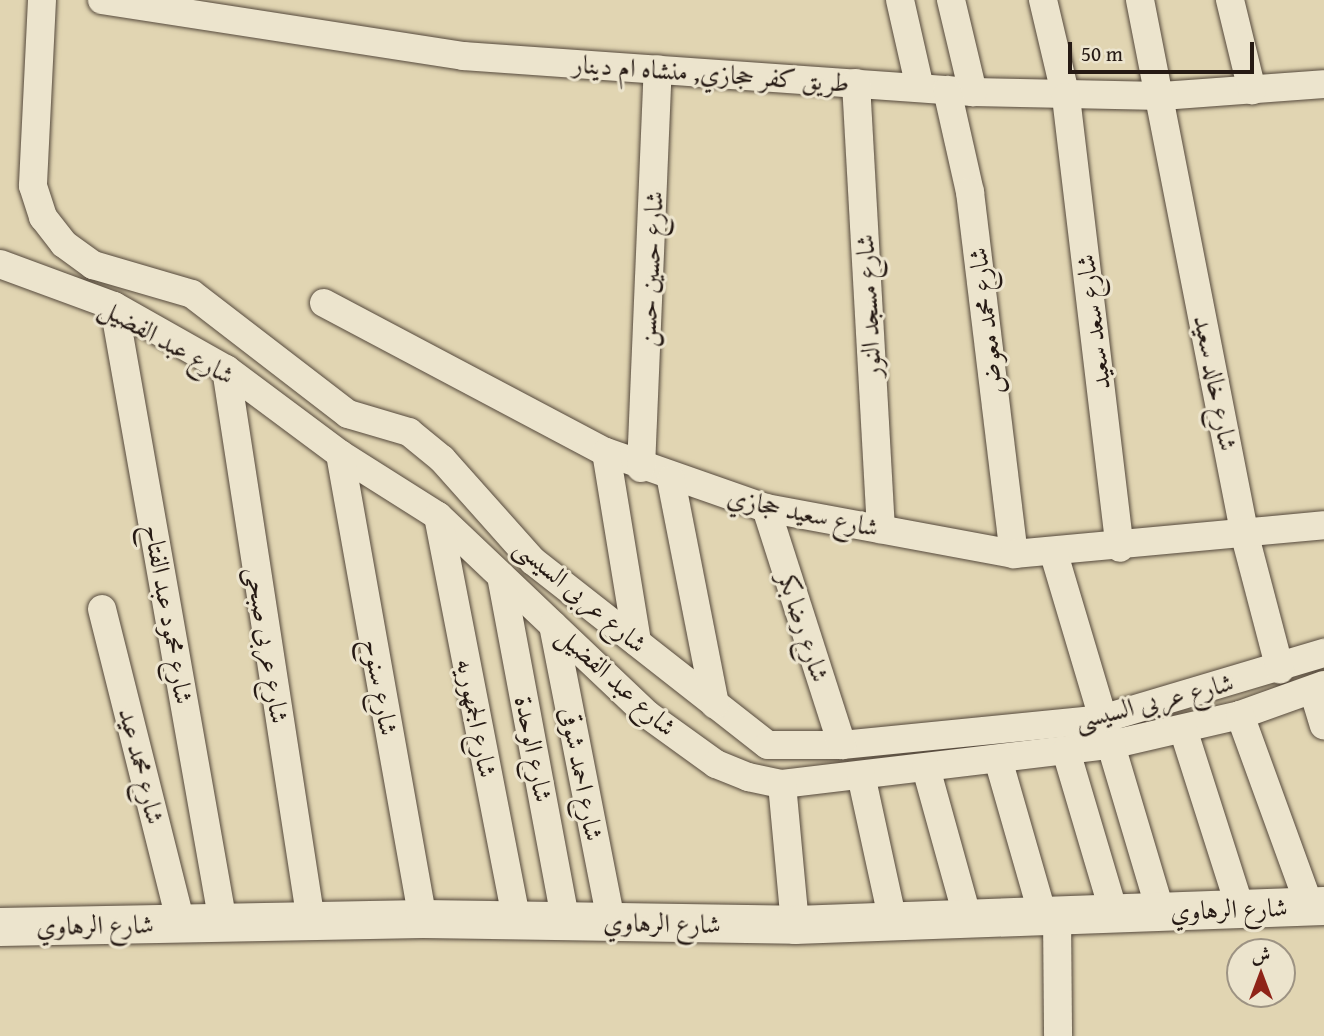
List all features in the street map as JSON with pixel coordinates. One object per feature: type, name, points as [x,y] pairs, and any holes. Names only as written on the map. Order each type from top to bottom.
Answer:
[{"type":"street","name":"شارع عربى السيسى","points":[[42,0],[33,187],[43,217],[64,244],[93,265],[192,294],[348,414],[409,432],[442,459],[533,561],[772,747],[842,746],[1102,719],[1280,669],[1324,653]]},
{"type":"street","name":"طريق كفر حجازي, منشاه ام دينار","points":[[102,0],[463,56],[947,90],[1066,97],[1162,96],[1324,84]]},
{"type":"street","points":[[900,0],[947,90]]},
{"type":"street","points":[[947,90],[951,0]]},
{"type":"street","name":"شارع سعد سعيد","points":[[1043,0],[1066,97],[1120,548]]},
{"type":"street","name":"شارع خالد سعيد","points":[[1140,0],[1162,96],[1245,536],[1280,669]]},
{"type":"street","points":[[1230,0],[1252,90]]},
{"type":"street","name":"شارع حسين حسن","points":[[641,468],[659,69]]},
{"type":"street","name":"شارع مسجد النور","points":[[856,83],[881,529]]},
{"type":"street","name":"شارع محمد معوض","points":[[947,90],[970,192],[1014,554]]},
{"type":"street","name":"شارع عبد الفضيل","points":[[0,264],[114,306],[226,369],[340,454],[438,516],[648,715],[716,764],[782,784],[1111,746],[1240,715],[1318,687]]},
{"type":"street","name":"شارع سعيد حجازي","points":[[324,303],[606,452],[671,480],[765,508],[1014,554],[1054,554],[1120,548],[1324,525]]},
{"type":"street","name":"شارع محمود عبد الفتاح","points":[[114,306],[223,923]]},
{"type":"street","name":"شارع عربى صبحى","points":[[226,369],[311,921]]},
{"type":"street","points":[[606,452],[637,642]]},
{"type":"street","name":"شارع سنوح","points":[[340,454],[423,919]]},
{"type":"street","points":[[671,480],[715,705]]},
{"type":"street","name":"شارع رضا بكر","points":[[765,508],[842,746]]},
{"type":"street","name":"شارع الجمهوريه","points":[[438,516],[517,921]]},
{"type":"street","points":[[1054,554],[1161,912]]},
{"type":"street","name":"شارع الوحدة","points":[[501,576],[566,922]]},
{"type":"street","name":"شارع محمد عيد","points":[[102,609],[181,924]]},
{"type":"street","name":"شارع احمد شوقى","points":[[553,625],[611,922]]},
{"type":"street","points":[[1318,687],[1324,725]]},
{"type":"street","points":[[1240,715],[1317,907]]},
{"type":"street","points":[[1183,729],[1240,908]]},
{"type":"street","points":[[1066,751],[1114,914]]},
{"type":"street","points":[[998,760],[1050,916],[1058,1036]]},
{"type":"street","points":[[926,768],[968,919]]},
{"type":"street","points":[[861,775],[893,922]]},
{"type":"street","points":[[782,784],[795,925]]},
{"type":"street","name":"شارع الرهاوي","points":[[0,928],[423,919],[795,925],[1317,907]]}]
